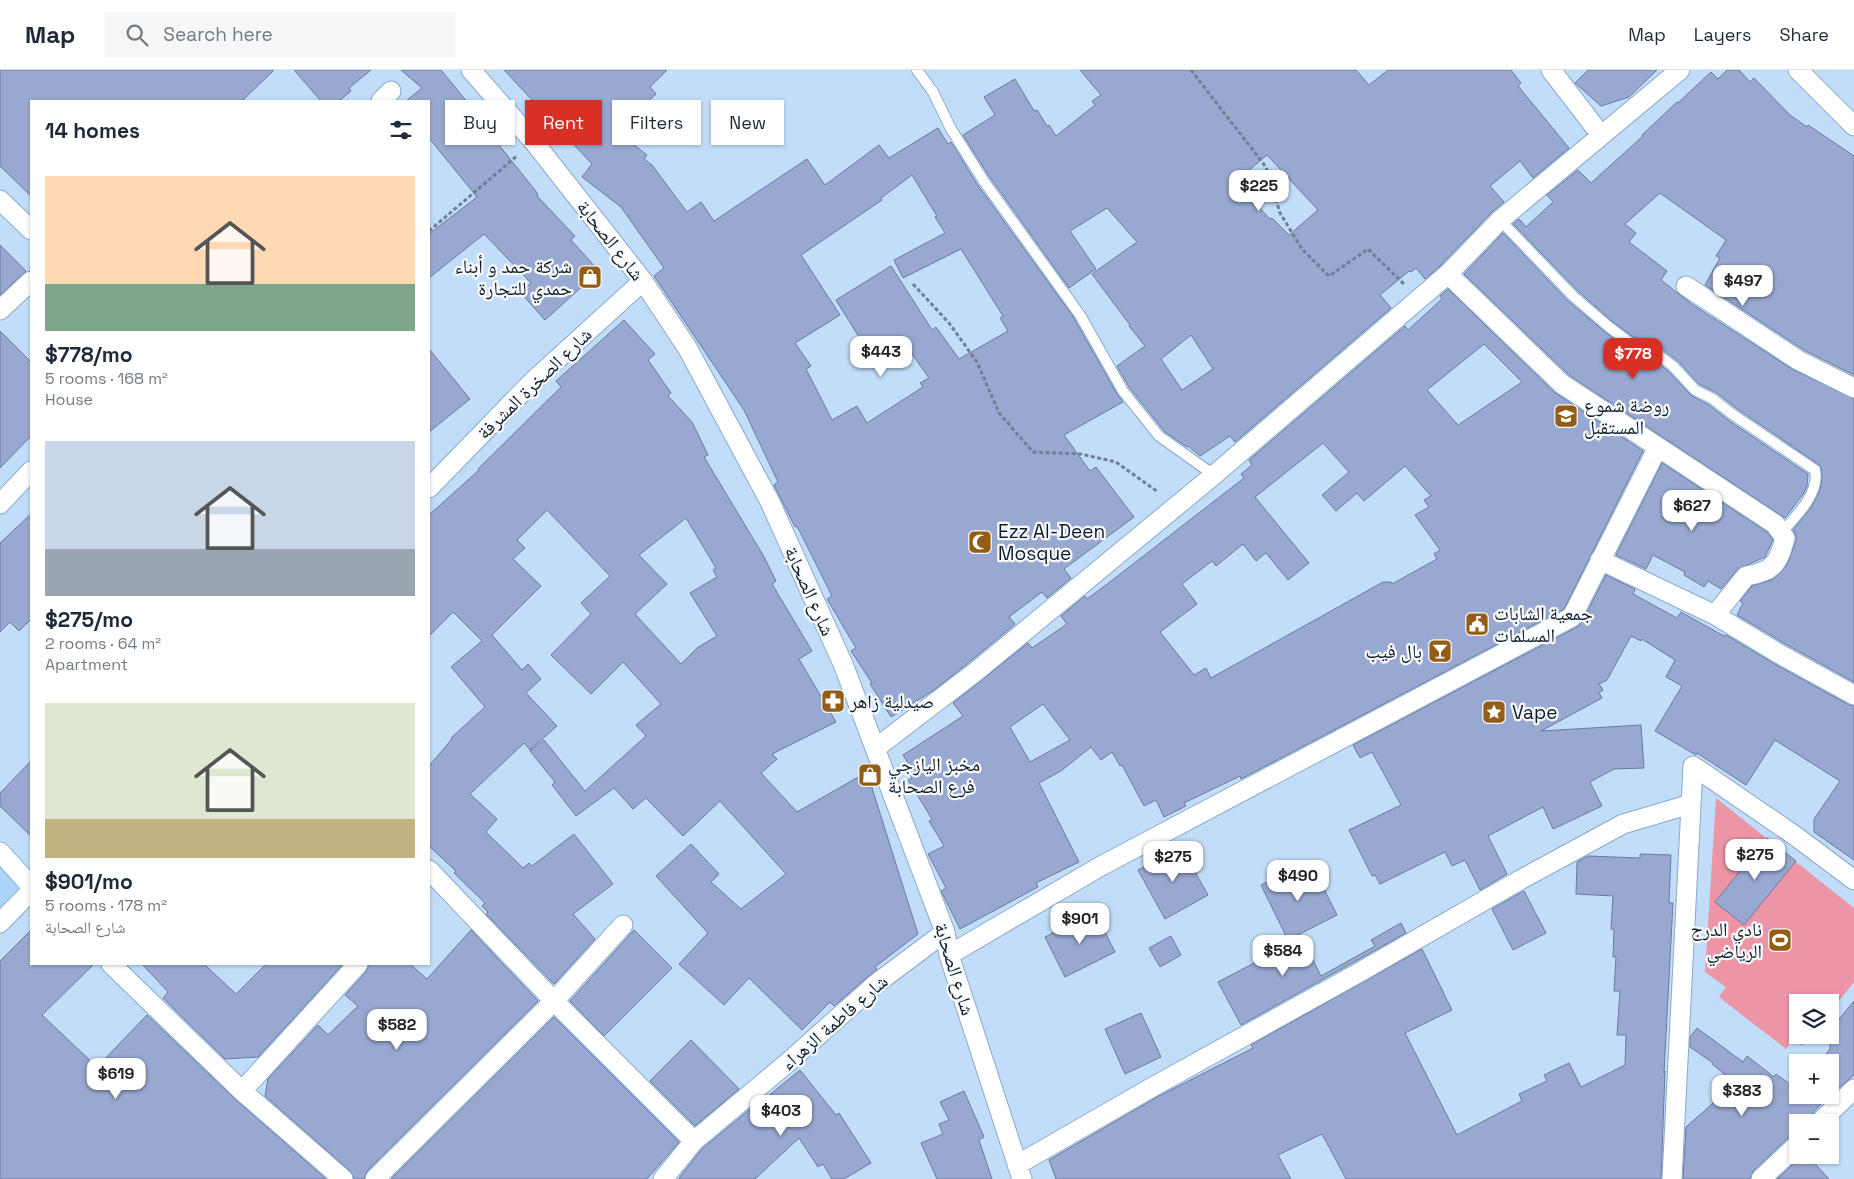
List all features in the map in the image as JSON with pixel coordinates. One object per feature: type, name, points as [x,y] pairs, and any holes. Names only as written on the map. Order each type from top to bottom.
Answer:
[{"type":"street","name":"شارع الصحابة","points":[[471,70],[525,132]]},
{"type":"street","points":[[1551,70],[1601,135]]},
{"type":"street","points":[[876,748],[974,673],[1214,475],[1448,274],[1500,220],[1680,70]]},
{"type":"street","points":[[1798,70],[1854,126]]},
{"type":"street","name":"شارع الصحابة","points":[[536,145],[643,281],[688,349],[770,502],[843,664],[945,932],[949,955],[1020,1172]]},
{"type":"street","points":[[0,200],[30,229]]},
{"type":"street","points":[[1448,274],[1562,384],[1775,524],[1785,538],[1779,559],[1764,573],[1746,576],[1715,615]]},
{"type":"street","name":"شارع الصخرة المشرفة","points":[[430,487],[532,382],[643,281]]},
{"type":"street","points":[[0,310],[30,282]]},
{"type":"street","points":[[1686,286],[1798,360],[1854,388]]},
{"type":"street","points":[[949,955],[1102,866],[1572,617],[1658,447]]},
{"type":"street","points":[[0,504],[30,472]]},
{"type":"street","points":[[1600,560],[1715,615],[1776,652],[1854,695]]},
{"type":"street","points":[[1672,1179],[1693,766],[1794,835],[1854,880]]},
{"type":"street","points":[[1020,1172],[1158,1084],[1360,972],[1520,880],[1614,829],[1639,819],[1691,804]]},
{"type":"street","points":[[0,852],[30,885]]},
{"type":"street","points":[[431,878],[694,1141]]},
{"type":"street","points":[[0,923],[30,892]]},
{"type":"street","points":[[375,1179],[554,1001],[623,925]]},
{"type":"street","name":"شارع فاطمة الزهراء","points":[[663,1179],[694,1141],[786,1064],[877,983],[945,932]]},
{"type":"street","points":[[112,965],[242,1091],[343,1179]]},
{"type":"street","points":[[242,1091],[357,965]]},
{"type":"street","points":[[1828,1114],[1854,1089]]},
{"type":"street","points":[[1761,1179],[1789,1153]]},
{"type":"lane","points":[[917,70],[933,92],[950,129],[983,180],[1080,315],[1123,391],[1159,436],[1214,475]]},
{"type":"lane","points":[[1500,220],[1573,296],[1609,327],[1629,342],[1658,354],[1674,366],[1695,390],[1714,399],[1815,470],[1814,488],[1781,533]]},
{"type":"path","points":[[1192,70],[1266,167],[1280,213],[1302,249],[1328,276],[1368,249],[1419,298]]},
{"type":"path","points":[[430,230],[530,145]]},
{"type":"path","points":[[913,284],[949,324],[977,362],[999,413],[1033,452],[1081,454],[1116,462],[1177,506]]},
{"type":"shaded area","name":"نادي الدرج الرياضي","points":[[1716,798],[1854,908],[1854,982],[1839,1001],[1839,994],[1789,994],[1790,1044],[1786,1049],[1719,997],[1726,987],[1705,972]]},
{"type":"shaded area","points":[[0,850],[27,880],[0,910]]},
{"type":"building","points":[[0,70],[274,70],[243,100],[30,100],[30,195],[0,166]]},
{"type":"building","points":[[294,70],[371,70],[349,88],[351,91],[340,100],[320,100]]},
{"type":"building","points":[[401,70],[441,70],[466,100],[445,100],[445,145],[499,145],[538,194],[537,196],[575,236],[571,240],[599,271],[545,320],[520,292],[531,283],[484,234],[430,277],[430,233],[477,197],[430,139],[430,100],[407,100],[422,88]]},
{"type":"building","points":[[504,70],[667,70],[650,87],[656,94],[650,100],[612,100],[612,145],[634,145],[647,155],[644,159],[652,165],[687,212],[701,202],[714,221],[807,159],[825,185],[879,145],[889,158],[938,128],[948,144],[951,142],[977,184],[1072,315],[1123,402],[1064,435],[1090,471],[1096,467],[1134,517],[1064,569],[1071,578],[1047,598],[1042,592],[1009,617],[1015,624],[967,664],[934,690],[891,717],[851,651],[856,648],[827,599],[832,596],[774,485],[778,482],[744,410],[654,276],[664,268],[621,207],[582,177],[592,164],[574,145],[602,145],[602,100],[532,100]],"holes":[[[912,175],[937,216],[935,217],[945,233],[894,260],[903,278],[961,249],[1003,316],[1000,318],[1008,331],[959,359],[936,327],[932,330],[891,266],[836,300],[864,345],[861,347],[874,366],[905,344],[929,378],[920,383],[923,387],[867,423],[857,406],[832,420],[806,369],[811,366],[795,343],[840,315],[801,255],[882,200],[881,198]]]},
{"type":"building","points":[[1080,70],[1356,70],[1369,85],[1388,70],[1511,70],[1521,83],[1518,86],[1569,148],[1533,178],[1520,161],[1490,186],[1504,202],[1440,266],[1425,279],[1416,268],[1411,272],[1409,271],[1380,295],[1391,308],[1235,442],[1230,436],[1200,456],[1165,432],[1129,387],[1117,366],[1145,346],[1092,274],[1137,242],[1107,208],[1070,231],[1096,269],[1069,288],[989,176],[963,135],[995,115],[984,97],[1015,79],[1034,111],[1037,110],[1056,136],[1095,105],[1092,101],[1101,95]],"holes":[[[1267,155],[1318,210],[1289,235],[1272,218],[1270,219],[1235,182]],[[1191,335],[1213,369],[1182,390],[1161,359]]]},
{"type":"building","points":[[1588,70],[1657,70],[1629,97],[1601,106],[1575,83]]},
{"type":"building","points":[[1727,70],[1739,70],[1750,82],[1754,78],[1790,115],[1854,156],[1854,375],[1804,350],[1705,285],[1720,258],[1716,256],[1726,240],[1660,193],[1625,224],[1636,233],[1629,242],[1667,271],[1661,280],[1693,305],[1792,369],[1854,399],[1854,682],[1737,615],[1743,603],[1740,601],[1752,586],[1774,579],[1787,565],[1796,541],[1793,530],[1811,508],[1820,490],[1822,479],[1821,466],[1717,393],[1699,384],[1678,361],[1661,348],[1632,336],[1613,322],[1578,291],[1513,224],[1519,219],[1526,227],[1553,202],[1547,195],[1578,170],[1591,183],[1711,72],[1718,79]]},
{"type":"building","points":[[1503,233],[1568,301],[1605,332],[1626,348],[1654,360],[1668,371],[1692,396],[1709,405],[1808,474],[1804,493],[1785,518],[1569,375],[1464,274]]},
{"type":"building","points":[[0,245],[26,271],[0,295]]},
{"type":"building","points":[[1448,289],[1554,392],[1643,451],[1564,609],[1241,779],[1240,776],[1184,803],[1186,806],[1164,817],[1156,800],[1144,806],[1122,765],[1120,766],[1112,752],[1101,760],[1091,747],[1061,771],[1039,783],[1079,862],[1036,883],[1038,887],[960,929],[941,891],[946,888],[928,854],[944,846],[929,821],[932,819],[908,780],[912,778],[904,765],[908,763],[903,755],[963,716],[953,703],[1028,643],[1032,648],[1067,624],[1061,616],[1085,596],[1087,599],[1106,585],[1244,478],[1241,474],[1252,465],[1249,460],[1405,326],[1408,330],[1442,299],[1440,296]],"holes":[[[1484,344],[1522,382],[1458,425],[1427,390]],[[1323,443],[1349,472],[1322,495],[1336,511],[1357,493],[1364,501],[1405,466],[1431,496],[1424,500],[1429,507],[1415,515],[1440,550],[1434,554],[1437,559],[1392,584],[1391,582],[1383,582],[1211,678],[1206,668],[1194,675],[1160,632],[1197,604],[1182,584],[1212,561],[1216,566],[1243,544],[1256,561],[1266,553],[1288,580],[1309,563],[1255,497]],[[1043,704],[1070,740],[1030,762],[1010,727]]]},
{"type":"building","points":[[624,320],[655,354],[648,360],[671,393],[668,396],[692,422],[708,455],[704,457],[763,555],[776,581],[772,584],[812,651],[799,659],[836,722],[772,754],[777,759],[761,773],[797,812],[867,772],[918,934],[875,967],[877,969],[834,1006],[830,1002],[802,1030],[749,978],[724,1005],[679,964],[708,933],[656,876],[691,844],[719,874],[711,882],[741,909],[786,874],[720,801],[683,836],[646,798],[633,809],[614,788],[576,816],[552,785],[555,782],[530,751],[544,740],[585,791],[646,736],[636,725],[661,704],[623,662],[591,694],[551,655],[591,614],[581,603],[610,576],[547,510],[517,540],[525,548],[513,559],[541,586],[492,635],[522,670],[528,664],[541,679],[526,693],[557,726],[530,750],[524,743],[470,794],[497,819],[486,832],[523,868],[529,863],[532,866],[574,834],[613,884],[573,914],[595,939],[554,984],[486,914],[488,912],[482,906],[485,903],[454,873],[456,871],[430,847],[430,765],[451,738],[485,707],[451,667],[482,641],[453,612],[430,635],[430,514],[479,470],[561,387],[556,381]],"holes":[[[686,518],[716,568],[713,570],[717,577],[690,593],[717,636],[697,648],[681,664],[635,614],[667,584],[639,555]]]},
{"type":"building","points":[[0,331],[30,361],[30,437],[0,468]]},
{"type":"building","points":[[430,350],[470,399],[430,431]]},
{"type":"building","points":[[1662,463],[1767,532],[1773,540],[1765,557],[1738,569],[1721,589],[1708,581],[1704,587],[1684,575],[1685,572],[1653,555],[1646,569],[1616,555]]},
{"type":"building","points":[[30,515],[30,620],[19,631],[10,622],[0,632],[0,543]]},
{"type":"building","points":[[1606,575],[1635,589],[1633,594],[1677,618],[1681,612],[1724,636],[1726,635],[1849,705],[1854,706],[1854,860],[1814,832],[1814,819],[1840,781],[1775,740],[1746,785],[1697,753],[1696,755],[1655,731],[1682,686],[1666,677],[1675,660],[1642,639],[1641,641],[1631,636],[1607,680],[1599,684],[1603,690],[1599,693],[1602,698],[1541,731],[1641,725],[1644,768],[1614,769],[1590,782],[1602,806],[1553,829],[1543,807],[1488,836],[1507,874],[1480,890],[1465,860],[1452,866],[1445,852],[1380,884],[1375,875],[1372,876],[1349,830],[1401,805],[1372,752],[1360,758],[1353,745],[1577,627],[1582,622]]},
{"type":"building","points":[[30,762],[30,835],[0,806],[0,793]]},
{"type":"building","points":[[1767,838],[1796,861],[1744,925],[1715,902]]},
{"type":"building","points":[[1181,847],[1208,895],[1165,919],[1138,870]]},
{"type":"building","points":[[1640,854],[1671,855],[1669,903],[1673,903],[1664,1073],[1665,1071],[1661,1179],[1346,1179],[1322,1134],[1278,1155],[1291,1179],[1056,1179],[1049,1160],[1159,1096],[1253,1048],[1251,1045],[1422,949],[1452,1010],[1405,1033],[1457,1135],[1522,1101],[1519,1094],[1547,1081],[1544,1075],[1569,1063],[1581,1087],[1625,1065],[1626,1035],[1617,1035],[1620,991],[1614,991],[1616,957],[1613,957],[1614,930],[1611,929],[1613,896],[1576,894],[1577,862],[1588,856],[1640,858]]},
{"type":"building","points":[[1299,866],[1307,883],[1318,877],[1337,915],[1288,940],[1261,885]]},
{"type":"building","points":[[1524,891],[1546,933],[1513,950],[1492,909]]},
{"type":"building","points":[[1095,912],[1115,952],[1065,977],[1045,937]]},
{"type":"building","points":[[1401,923],[1406,933],[1241,1025],[1218,982],[1302,938],[1321,976],[1375,946],[1371,940]]},
{"type":"building","points":[[471,930],[538,1001],[367,1171],[364,1179],[354,1179],[350,1171],[265,1096],[268,1079],[318,1025],[328,1035],[358,1006],[345,995],[366,972],[369,965],[411,965],[427,979]]},
{"type":"building","points":[[634,930],[672,968],[604,1036],[570,1001]]},
{"type":"building","points":[[30,931],[30,965],[93,965],[42,1015],[97,1067],[147,1015],[235,1099],[326,1179],[0,1179],[0,961]]},
{"type":"building","points":[[1171,936],[1181,955],[1160,967],[1149,948]]},
{"type":"building","points":[[143,965],[205,965],[236,994],[265,965],[342,965],[258,1057],[225,1059],[163,998],[168,992]]},
{"type":"building","points":[[1854,1001],[1854,1075],[1839,1088],[1839,1054],[1826,1054],[1830,1049],[1830,1044],[1839,1044],[1839,1019]]},
{"type":"building","points":[[1141,1013],[1161,1057],[1125,1074],[1105,1029]]},
{"type":"building","points":[[554,1017],[679,1142],[647,1179],[391,1179]]},
{"type":"building","points":[[1697,1028],[1743,1062],[1747,1056],[1774,1077],[1776,1074],[1789,1083],[1789,1104],[1821,1104],[1812,1114],[1789,1114],[1789,1137],[1753,1171],[1750,1179],[1683,1179],[1686,1127],[1727,1091],[1722,1087],[1729,1078],[1713,1063],[1690,1047],[1690,1037]]},
{"type":"building","points":[[691,1040],[739,1089],[695,1126],[650,1081]]},
{"type":"building","points":[[800,1070],[836,1115],[839,1113],[871,1163],[844,1179],[832,1179],[823,1164],[818,1167],[799,1138],[755,1179],[679,1178],[702,1149]]},
{"type":"building","points":[[964,1091],[984,1137],[979,1140],[992,1179],[937,1179],[921,1143],[943,1134],[939,1124],[949,1120],[940,1102]]},
{"type":"building","points":[[1793,1164],[1815,1164],[1829,1179],[1777,1179]]},
{"type":"place","name":"شركة حمد و أبناء حمدي للتجارة","points":[[590,277]]},
{"type":"place","name":"روضة شموع المستقبل","points":[[1566,416]]},
{"type":"place","name":"Ezz Al-Deen Mosque","points":[[980,542]]},
{"type":"place","name":"جمعية الشابات المسلمات","points":[[1477,624]]},
{"type":"place","name":"بال فيب","points":[[1440,651]]},
{"type":"place","name":"صيدلية زاهر","points":[[833,701]]},
{"type":"place","name":"Vape","points":[[1494,712]]},
{"type":"place","name":"مخبز اليازجي فرع الصحابة","points":[[870,775]]},
{"type":"place","name":"نادي الدرج الرياضي","points":[[1780,940]]}]
